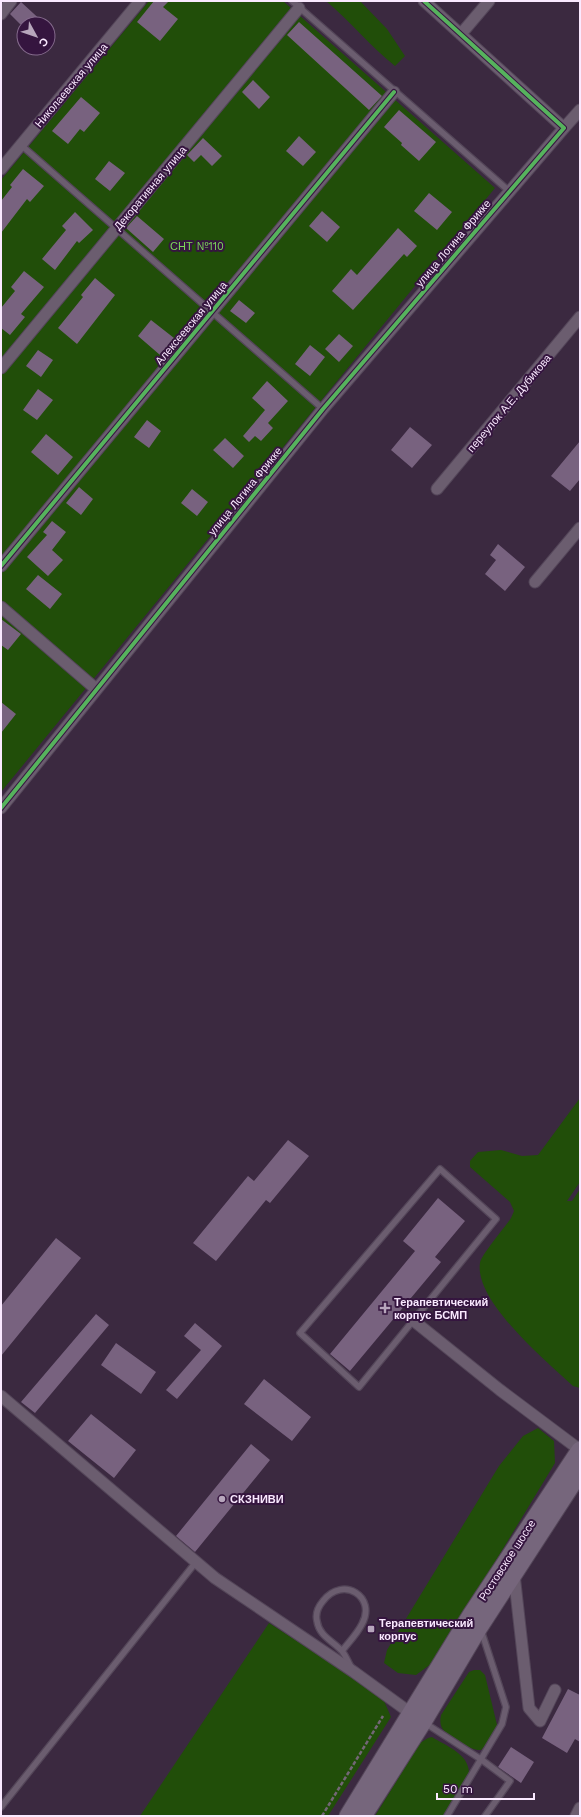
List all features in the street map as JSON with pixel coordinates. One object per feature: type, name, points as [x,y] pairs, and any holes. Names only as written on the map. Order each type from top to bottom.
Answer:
[{"type":"main road","name":"Ростовское шоссе","points":[[418,1718],[471,1615],[580,1450]]},
{"type":"main road","name":"Ростовское шоссе","points":[[418,1718],[580,1472]]},
{"type":"main road","points":[[348,1816],[418,1718]]},
{"type":"main road","points":[[363,1816],[418,1718]]},
{"type":"street","points":[[1,14],[12,1]]},
{"type":"street","name":"Николаевская улица","points":[[1,169],[140,1]]},
{"type":"street","points":[[424,1],[564,128]]},
{"type":"street","points":[[461,34],[489,1]]},
{"type":"street","name":"Декоративная улица","points":[[1,368],[116,228],[295,4]]},
{"type":"street","name":"Алексеевская улица","points":[[1,566],[394,92]]},
{"type":"street","name":"улица Логина Фрикке","points":[[1,808],[96,689],[324,410],[509,191],[580,110]]},
{"type":"street","name":"переулок А.Е. Дубикова","points":[[437,489],[580,317]]},
{"type":"street","points":[[535,582],[580,528]]},
{"type":"street","points":[[1,607],[96,689]]},
{"type":"street","points":[[414,1322],[500,1390],[580,1450]]},
{"type":"street","points":[[1,1396],[196,1562],[246,1600],[354,1672],[418,1718]]},
{"type":"street","points":[[514,1574],[529,1708],[540,1721],[554,1690]]},
{"type":"street","points":[[576,1816],[580,1808]]},
{"type":"lane","points":[[295,4],[509,191]]},
{"type":"lane","points":[[21,145],[324,410]]},
{"type":"lane","points":[[440,1169],[496,1219],[414,1322],[359,1387],[300,1333],[440,1169]]},
{"type":"lane","points":[[1,1807],[196,1562]]},
{"type":"lane","points":[[342,1651],[363,1623],[366,1610],[364,1602],[359,1595],[347,1589],[338,1589],[328,1595],[319,1606],[316,1614],[319,1628],[342,1651],[354,1672]]},
{"type":"lane","points":[[447,1816],[482,1760],[502,1724],[506,1707],[480,1626]]},
{"type":"lane","points":[[418,1718],[482,1760],[510,1781],[486,1816]]},
{"type":"path","points":[[322,1816],[383,1716]]},
{"type":"green space","name":"СНТ №110","points":[[149,1],[283,1],[495,188],[1,792],[1,180]]},
{"type":"green space","points":[[326,1],[360,1],[387,29],[405,56],[395,66]]},
{"type":"green space","points":[[580,1098],[580,1182],[567,1201],[572,1201],[580,1189],[580,1388],[573,1386],[514,1330],[488,1295],[481,1278],[481,1259],[511,1218],[514,1211],[510,1202],[470,1167],[470,1161],[478,1152],[501,1150],[522,1156],[538,1155]]},
{"type":"green space","points":[[538,1428],[554,1441],[555,1463],[435,1661],[416,1675],[398,1673],[384,1663],[387,1650],[499,1466],[523,1436]]},
{"type":"green space","points":[[269,1623],[382,1696],[391,1717],[328,1816],[140,1816]]},
{"type":"green space","points":[[480,1670],[485,1675],[498,1729],[495,1736],[481,1750],[466,1746],[454,1739],[445,1732],[440,1722],[441,1715],[469,1672]]},
{"type":"green space","points":[[432,1737],[456,1751],[466,1761],[468,1767],[469,1774],[446,1816],[375,1816],[420,1743]]},
{"type":"building","points":[[154,1],[169,1],[163,7],[178,19],[160,41],[137,22]]},
{"type":"building","points":[[21,2],[36,16],[16,16],[16,20],[10,14]]},
{"type":"building","points":[[299,22],[382,96],[369,110],[287,35]]},
{"type":"building","points":[[253,80],[270,97],[259,109],[242,92]]},
{"type":"building","points":[[81,97],[100,113],[84,132],[80,129],[68,144],[52,131]]},
{"type":"building","points":[[399,110],[436,142],[419,161],[384,127]]},
{"type":"building","points":[[299,136],[316,152],[303,166],[286,151]]},
{"type":"building","points":[[203,138],[222,156],[212,166],[201,155],[194,162],[187,155]]},
{"type":"building","points":[[109,161],[125,173],[110,191],[95,179]]},
{"type":"building","points":[[23,169],[44,186],[30,202],[27,199],[1,233],[1,201],[12,187],[10,185]]},
{"type":"building","points":[[429,193],[452,212],[437,230],[414,211]]},
{"type":"building","points":[[322,211],[340,227],[327,242],[309,226]]},
{"type":"building","points":[[75,212],[93,230],[79,243],[77,241],[55,270],[42,259],[66,230],[62,226]]},
{"type":"building","points":[[137,216],[164,239],[153,252],[126,228]]},
{"type":"building","points":[[398,228],[417,246],[407,257],[404,254],[353,310],[332,291],[351,269],[357,275]]},
{"type":"building","points":[[24,271],[44,287],[21,314],[25,317],[10,335],[1,328],[1,308],[15,291],[11,287]]},
{"type":"building","points":[[95,278],[115,295],[77,344],[58,328],[83,297],[81,295]]},
{"type":"building","points":[[239,300],[255,313],[246,323],[230,311]]},
{"type":"building","points":[[151,320],[174,338],[160,355],[138,336]]},
{"type":"building","points":[[339,334],[353,346],[339,362],[325,349]]},
{"type":"building","points":[[310,345],[325,357],[310,376],[295,364]]},
{"type":"building","points":[[38,350],[53,360],[41,377],[26,366]]},
{"type":"building","points":[[267,381],[288,401],[268,423],[273,428],[261,441],[255,436],[249,442],[243,436],[265,410],[252,398]]},
{"type":"building","points":[[38,389],[53,400],[37,420],[23,410]]},
{"type":"building","points":[[147,420],[161,431],[149,448],[134,437]]},
{"type":"building","points":[[410,427],[432,445],[412,468],[391,450]]},
{"type":"building","points":[[46,434],[73,457],[58,475],[31,452]]},
{"type":"building","points":[[225,438],[244,456],[233,468],[213,450]]},
{"type":"building","points":[[580,441],[580,479],[570,491],[551,476]]},
{"type":"building","points":[[79,487],[93,499],[81,515],[66,503]]},
{"type":"building","points":[[192,489],[208,502],[197,516],[181,503]]},
{"type":"building","points":[[52,521],[66,532],[52,550],[63,560],[48,576],[27,557],[47,535],[43,532]]},
{"type":"building","points":[[498,544],[525,567],[505,591],[485,574],[496,560],[490,555]]},
{"type":"building","points":[[38,575],[62,594],[50,609],[26,589]]},
{"type":"building","points":[[1,619],[21,634],[8,650],[1,645]]},
{"type":"building","points":[[1,702],[16,714],[1,733]]},
{"type":"building","points":[[288,1140],[309,1156],[270,1203],[266,1200],[216,1261],[193,1243],[248,1176],[254,1181]]},
{"type":"building","name":"Терапевтический корпус БСМП","points":[[438,1198],[465,1221],[435,1257],[441,1262],[350,1371],[330,1354],[415,1251],[403,1241]]},
{"type":"building","points":[[56,1238],[81,1258],[1,1356],[1,1306]]},
{"type":"building","points":[[96,1314],[109,1325],[35,1413],[21,1402]]},
{"type":"building","points":[[195,1323],[222,1346],[177,1399],[166,1390],[201,1350],[184,1336]]},
{"type":"building","points":[[116,1343],[156,1372],[141,1394],[101,1365]]},
{"type":"building","points":[[264,1379],[311,1417],[292,1441],[244,1404]]},
{"type":"building","points":[[91,1414],[136,1450],[114,1478],[68,1441]]},
{"type":"building","name":"СКЗНИВИ","points":[[251,1444],[270,1460],[195,1552],[176,1536]]},
{"type":"building","points":[[568,1689],[580,1695],[580,1742],[575,1739],[567,1753],[542,1738]]},
{"type":"building","points":[[511,1747],[534,1762],[521,1783],[498,1767]]},
{"type":"cycle path","points":[[1,808],[323,409],[564,128],[424,1]]},
{"type":"cycle path","points":[[1,566],[394,92]]},
{"type":"place","name":"Терапевтический корпус БСМП","points":[[385,1308]]},
{"type":"place","name":"СКЗНИВИ","points":[[222,1499]]},
{"type":"place","name":"Терапевтический корпус","points":[[371,1629]]}]
